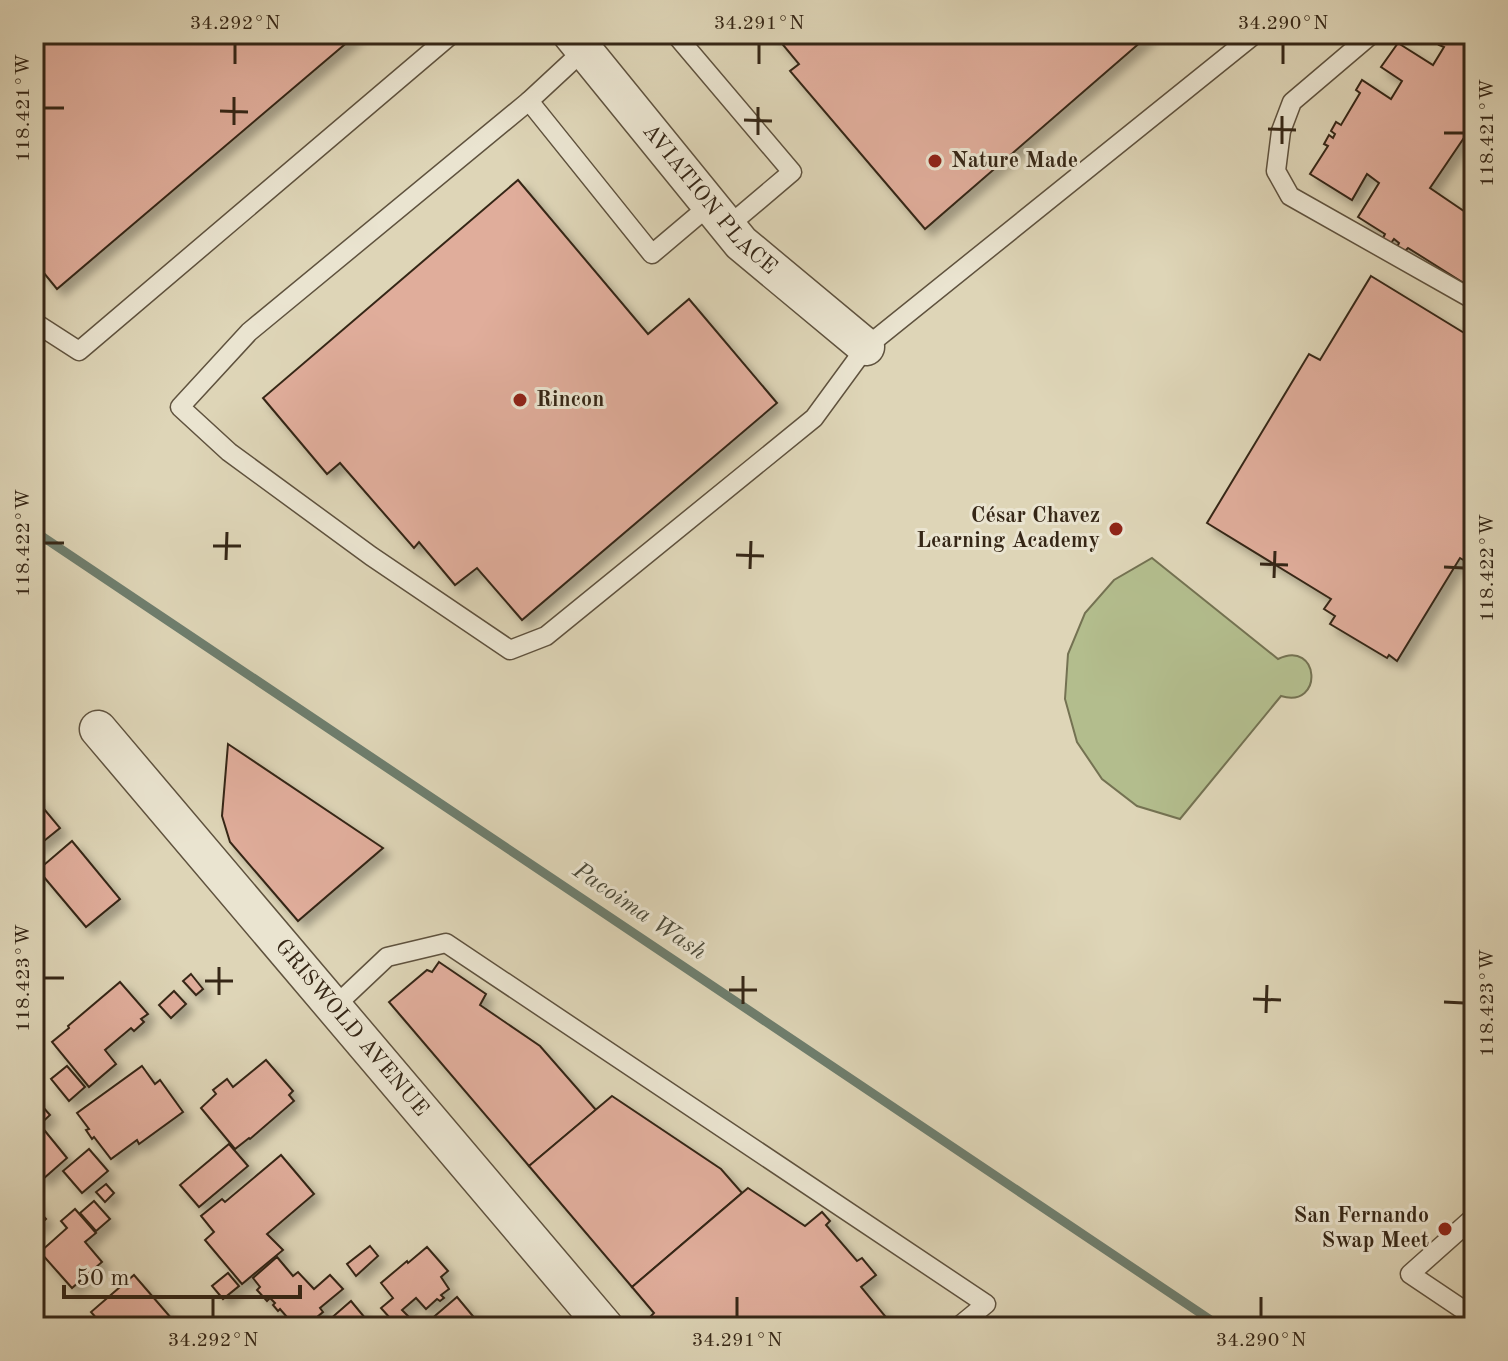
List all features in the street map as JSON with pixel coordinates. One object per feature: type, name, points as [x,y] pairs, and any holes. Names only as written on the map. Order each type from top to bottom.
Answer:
[{"type":"street","name":"AVIATION PLACE","points":[[578,42],[741,243],[866,347]]},
{"type":"street","name":"GRISWOLD AVENUE","points":[[98,729],[605,1327]]},
{"type":"lane","points":[[34,322],[79,351],[452,34]]},
{"type":"lane","points":[[529,101],[652,254],[792,172],[675,34]]},
{"type":"lane","points":[[578,42],[529,101],[249,332],[180,407],[229,452],[371,556],[510,650],[546,636],[814,418],[866,347],[1255,34]]},
{"type":"lane","points":[[1372,34],[1292,102],[1281,131],[1276,171],[1290,196],[1474,300]]},
{"type":"lane","points":[[334,1007],[387,957],[446,943],[986,1304],[958,1327]]},
{"type":"lane","points":[[1474,1217],[1410,1274],[1474,1317]]},
{"type":"green space","points":[[1152,558],[1278,659],[1292,655],[1302,658],[1309,665],[1311,675],[1305,693],[1295,697],[1281,696],[1180,819],[1137,806],[1102,779],[1077,742],[1065,699],[1068,654],[1085,613],[1114,580]]},
{"type":"building","points":[[34,34],[357,34],[57,289],[34,261]]},
{"type":"building","name":"Nature Made","points":[[774,34],[1150,34],[925,229],[790,71],[799,64]]},
{"type":"building","points":[[1449,34],[1474,34],[1474,123],[1430,188],[1474,218],[1474,295],[1468,290],[1470,287],[1408,248],[1405,251],[1397,247],[1399,243],[1394,239],[1391,243],[1383,238],[1385,234],[1358,217],[1379,183],[1367,174],[1352,200],[1310,174],[1328,146],[1324,144],[1329,135],[1333,138],[1335,134],[1331,131],[1336,122],[1341,125],[1360,93],[1356,90],[1362,80],[1391,99],[1402,81],[1381,67],[1398,43],[1433,65],[1444,47],[1439,45],[1444,36],[1449,39]]},
{"type":"building","name":"Rincon","points":[[518,180],[648,334],[689,299],[777,403],[522,620],[477,568],[455,585],[419,542],[414,548],[340,463],[327,474],[263,398]]},
{"type":"building","points":[[1371,276],[1474,339],[1474,563],[1472,565],[1460,558],[1397,661],[1330,624],[1335,616],[1324,609],[1331,599],[1207,523],[1309,354],[1320,360]]},
{"type":"building","points":[[228,744],[383,848],[298,921],[230,842],[222,816]]},
{"type":"building","points":[[34,797],[60,828],[34,849]]},
{"type":"building","points":[[72,841],[120,899],[86,927],[38,870]]},
{"type":"building","points":[[439,962],[486,994],[480,1005],[540,1046],[596,1110],[529,1166],[389,1002],[427,970],[432,972]]},
{"type":"building","points":[[191,974],[203,989],[196,995],[183,981]]},
{"type":"building","points":[[120,982],[148,1014],[134,1031],[131,1028],[105,1050],[116,1064],[89,1087],[52,1042]]},
{"type":"building","points":[[174,991],[186,1004],[171,1018],[159,1005]]},
{"type":"building","points":[[266,1060],[293,1091],[289,1095],[294,1101],[235,1149],[201,1108],[216,1094],[213,1090],[227,1079],[233,1087]]},
{"type":"building","points":[[67,1066],[85,1087],[69,1101],[51,1079]]},
{"type":"building","points":[[142,1066],[155,1084],[160,1080],[183,1112],[139,1144],[137,1140],[111,1159],[94,1137],[92,1139],[77,1113]]},
{"type":"building","points":[[612,1096],[721,1169],[742,1193],[632,1287],[529,1166]]},
{"type":"building","points":[[34,1097],[50,1115],[34,1130]]},
{"type":"building","points":[[45,1131],[67,1158],[43,1179],[34,1169],[34,1140]]},
{"type":"building","points":[[229,1144],[248,1166],[199,1207],[180,1185]]},
{"type":"building","points":[[89,1149],[108,1171],[82,1193],[63,1171]]},
{"type":"building","points":[[281,1155],[314,1194],[267,1234],[283,1250],[242,1284],[205,1240],[214,1232],[201,1216],[222,1199],[225,1202]]},
{"type":"building","points":[[106,1184],[114,1193],[105,1202],[96,1192]]},
{"type":"building","points":[[748,1188],[805,1226],[822,1212],[830,1221],[826,1225],[857,1261],[862,1258],[876,1275],[861,1287],[894,1327],[657,1327],[649,1318],[654,1313],[632,1287]]},
{"type":"building","points":[[94,1201],[110,1219],[96,1231],[80,1213]]},
{"type":"building","points":[[34,1206],[46,1219],[34,1230]]},
{"type":"building","points":[[75,1209],[96,1233],[85,1242],[102,1262],[72,1288],[40,1252],[67,1228],[61,1221]]},
{"type":"building","points":[[370,1246],[378,1256],[356,1276],[347,1264]]},
{"type":"building","points":[[427,1247],[448,1271],[441,1277],[449,1289],[441,1295],[444,1298],[440,1301],[437,1299],[426,1309],[416,1298],[402,1310],[411,1319],[398,1327],[381,1308],[393,1298],[381,1283]]},
{"type":"building","points":[[277,1257],[293,1276],[298,1272],[314,1289],[330,1275],[343,1289],[320,1308],[323,1312],[305,1327],[291,1327],[294,1325],[280,1309],[278,1311],[273,1305],[275,1303],[270,1298],[267,1301],[257,1290],[260,1287],[253,1278]]},
{"type":"building","points":[[228,1273],[239,1286],[223,1299],[212,1286]]},
{"type":"building","points":[[134,1275],[178,1326],[104,1327],[91,1312]]},
{"type":"building","points":[[457,1297],[482,1327],[422,1327]]},
{"type":"building","points":[[351,1301],[370,1324],[367,1327],[335,1327],[329,1320]]},
{"type":"waterway","name":"Pacoima Wash","points":[[34,531],[1221,1327]]},
{"type":"place","name":"Nature Made","points":[[935,161]]},
{"type":"place","name":"Rincon","points":[[520,400]]},
{"type":"place","name":"César Chavez Learning Academy","points":[[1116,529]]},
{"type":"place","name":"San Fernando Swap Meet","points":[[1445,1229]]}]
